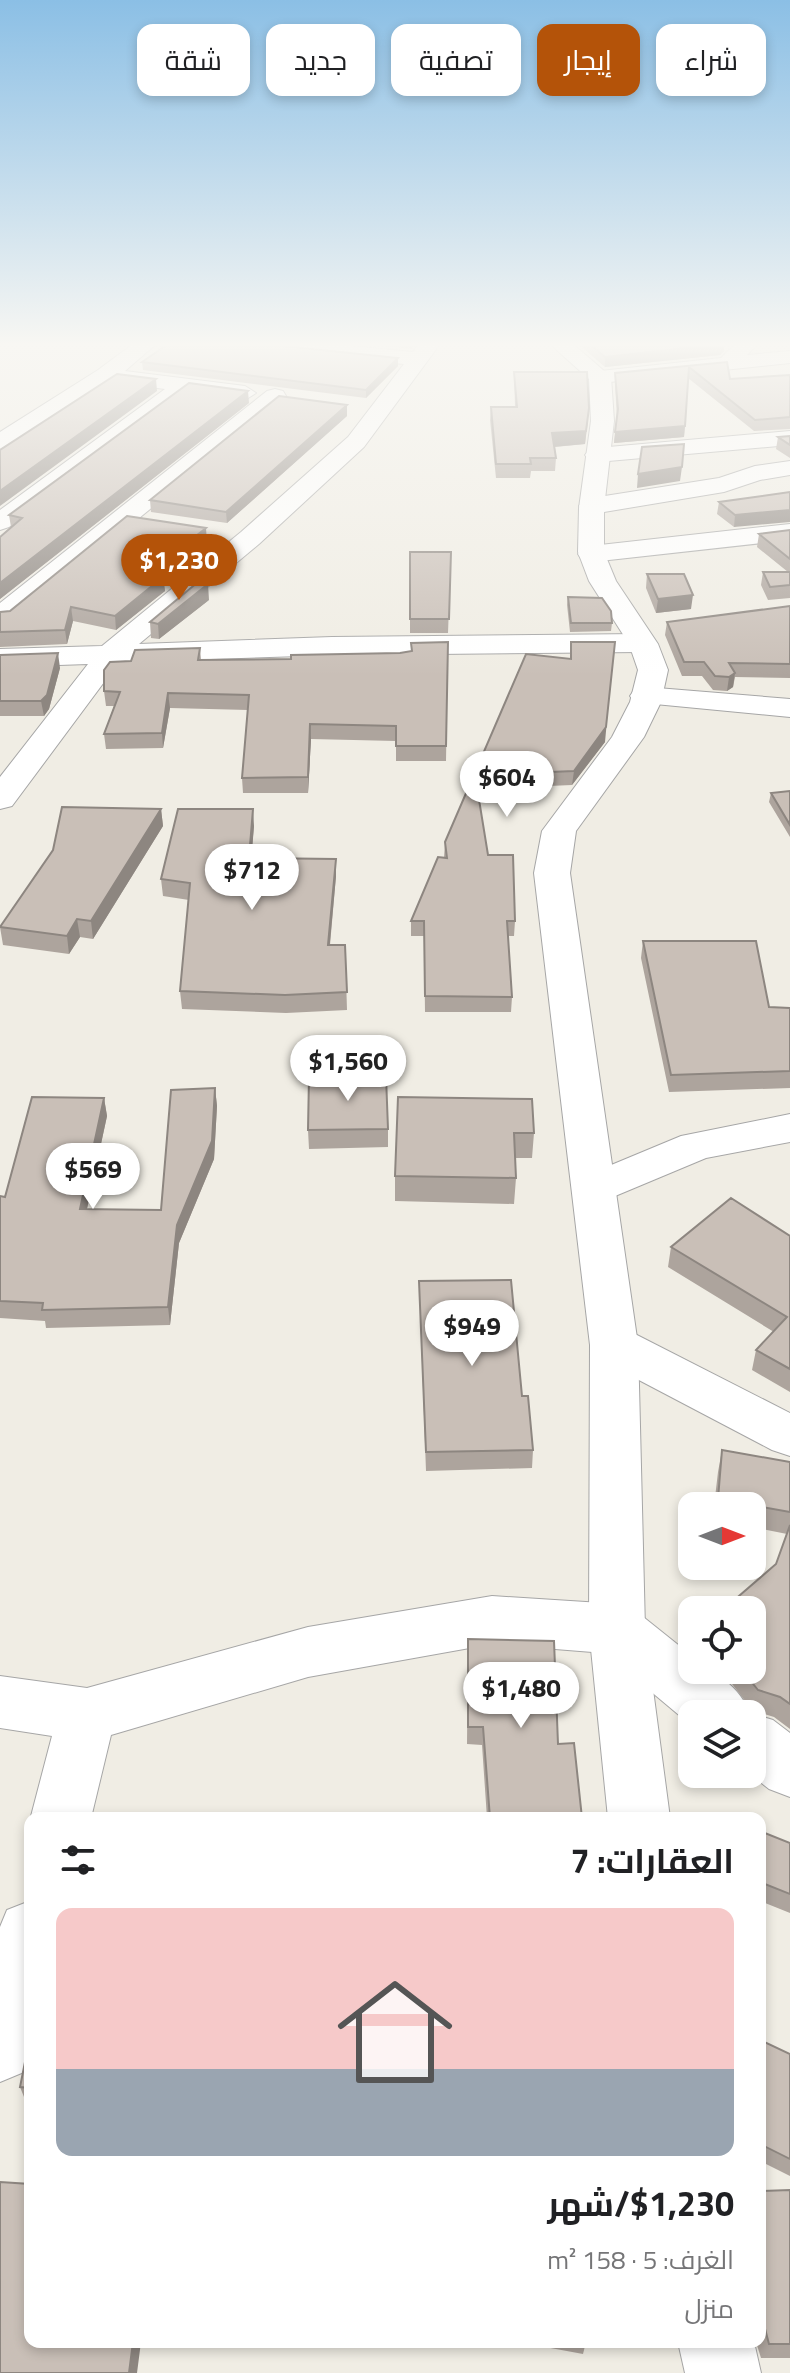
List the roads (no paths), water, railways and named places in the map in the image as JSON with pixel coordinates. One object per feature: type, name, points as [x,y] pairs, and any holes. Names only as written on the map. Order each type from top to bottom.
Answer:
[{"type":"street","points":[[0,522],[91,455]]},
{"type":"street","points":[[0,617],[207,455]]},
{"type":"street","points":[[0,799],[112,652],[250,538],[342,455]]},
{"type":"street","points":[[600,455],[597,455],[592,506],[591,554],[602,581],[646,632],[653,668],[640,714],[612,764],[560,829],[552,873],[596,1189],[614,1345],[617,1629],[638,1812]]},
{"type":"street","points":[[704,455],[724,485]]},
{"type":"street","points":[[755,473],[772,455]]},
{"type":"street","points":[[592,506],[724,485],[755,473],[790,468]]},
{"type":"street","points":[[669,546],[724,485]]},
{"type":"street","points":[[123,518],[155,523]]},
{"type":"street","points":[[591,554],[790,532]]},
{"type":"street","points":[[218,533],[250,538]]},
{"type":"street","points":[[0,586],[35,591]]},
{"type":"street","points":[[0,658],[646,632]]},
{"type":"street","points":[[645,696],[790,708]]},
{"type":"street","points":[[596,1189],[696,1146],[781,1140]]},
{"type":"street","points":[[614,1345],[790,1436]]},
{"type":"street","points":[[0,1702],[87,1715],[308,1652],[492,1620],[617,1629],[704,1700]]},
{"type":"street","points":[[62,1812],[87,1715]]},
{"type":"street","points":[[766,1750],[790,1769]]},
{"type":"street","points":[[0,2048],[24,1956]]},
{"type":"street","points":[[717,2348],[723,2373]]}]
